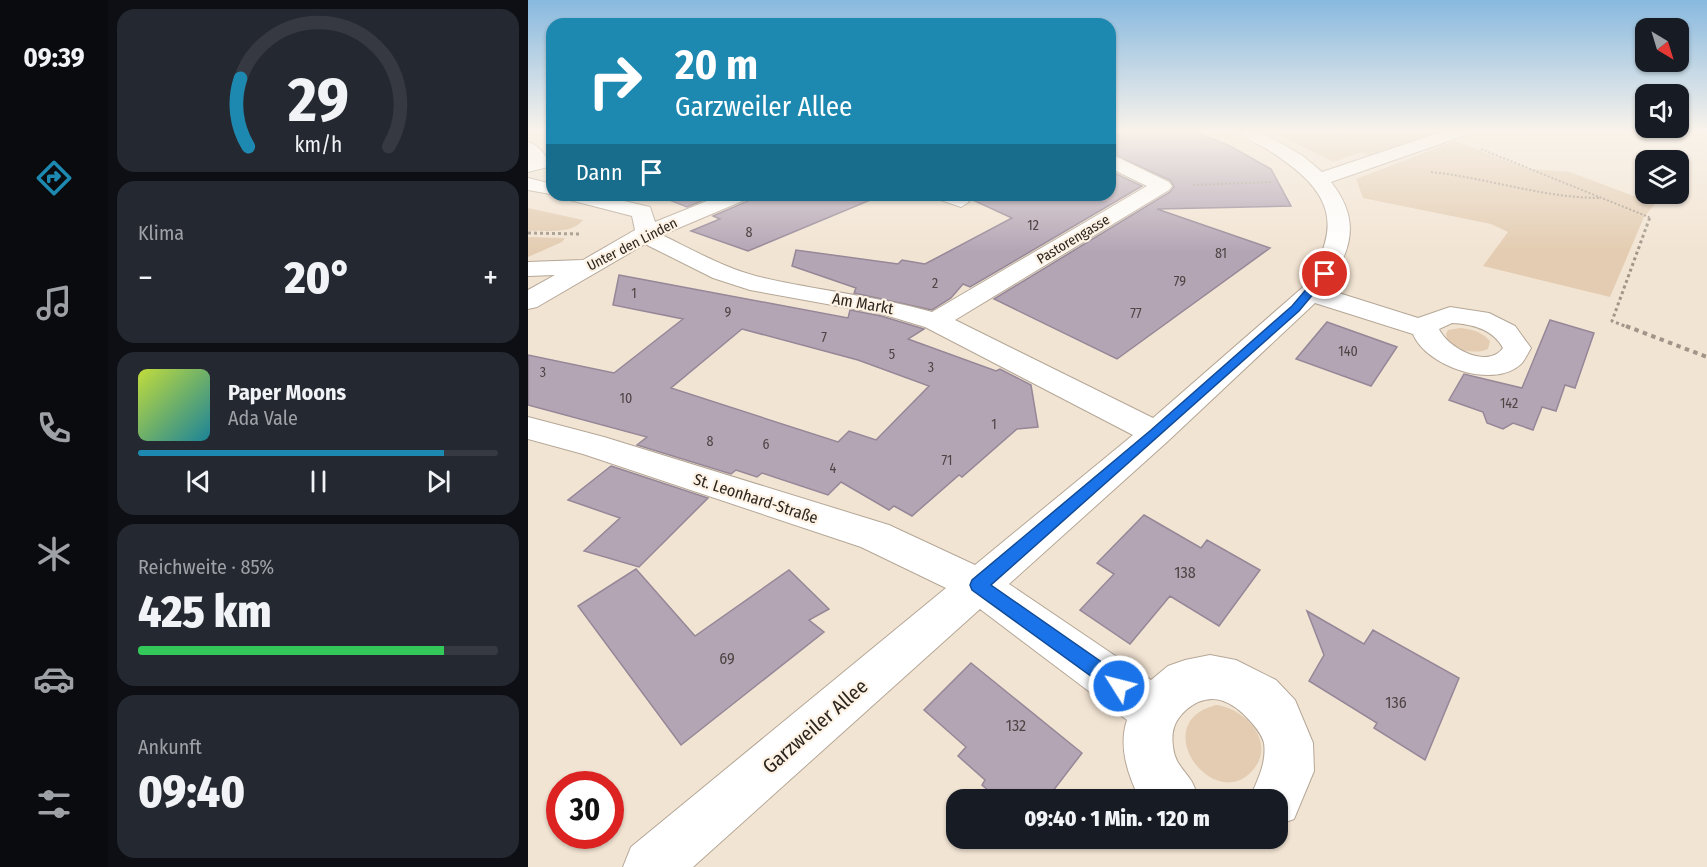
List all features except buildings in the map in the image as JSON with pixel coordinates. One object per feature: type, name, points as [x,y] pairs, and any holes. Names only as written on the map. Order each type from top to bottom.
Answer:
[{"type":"street","points":[[1132,171],[1162,186]]},
{"type":"street","name":"Garzweiler Allee","points":[[651,867],[1156,433],[1311,293],[1325,274],[1334,256],[1340,228],[1336,208],[1328,189],[1311,171]]},
{"type":"street","points":[[1320,180],[1343,171]]},
{"type":"street","points":[[528,184],[546,188]]},
{"type":"street","name":"Pastorengasse","points":[[935,321],[1162,186]]},
{"type":"street","name":"Am Markt","points":[[597,201],[642,212],[647,233],[678,253],[747,282],[885,307],[935,321],[1156,433]]},
{"type":"street","name":"Unter den Linden","points":[[528,301],[647,233],[725,201]]},
{"type":"street","points":[[528,269],[587,266]]},
{"type":"street","points":[[1311,293],[1425,328]]},
{"type":"street","name":"St. Leonhard-Straße","points":[[528,428],[592,445],[875,536],[978,585]]},
{"type":"street","points":[[978,585],[1155,711]]},
{"type":"street","points":[[1164,789],[1154,774],[1148,751],[1148,728],[1155,711],[1170,691],[1188,681],[1210,677],[1232,680],[1254,691],[1272,707],[1284,729],[1290,752],[1287,777],[1281,789]]},
{"type":"path","points":[[1541,171],[1651,217],[1612,321],[1707,357]]},
{"type":"path","points":[[1423,172],[1462,176],[1561,197],[1604,198]]},
{"type":"path","points":[[1162,186],[1320,180]]},
{"type":"shaded area","points":[[1376,171],[1562,171],[1570,172],[1635,196],[1635,204],[1655,204],[1644,217],[1610,297],[1483,266],[1508,232],[1491,224],[1363,198],[1356,179]]},
{"type":"shaded area","points":[[528,208],[583,220],[578,225],[565,230],[528,231]]},
{"type":"shaded area","points":[[528,237],[565,238],[562,242],[528,257]]},
{"type":"shaded area","points":[[1460,328],[1484,335],[1490,341],[1488,349],[1476,352],[1457,348],[1448,340],[1446,334],[1448,330]]},
{"type":"shaded area","points":[[1216,705],[1238,713],[1255,729],[1260,739],[1259,760],[1252,771],[1236,781],[1220,781],[1205,774],[1193,761],[1186,745],[1187,729],[1196,715]]},
{"type":"route","points":[[1119,686],[978,585],[1156,433],[1295,309],[1325,274]]}]
